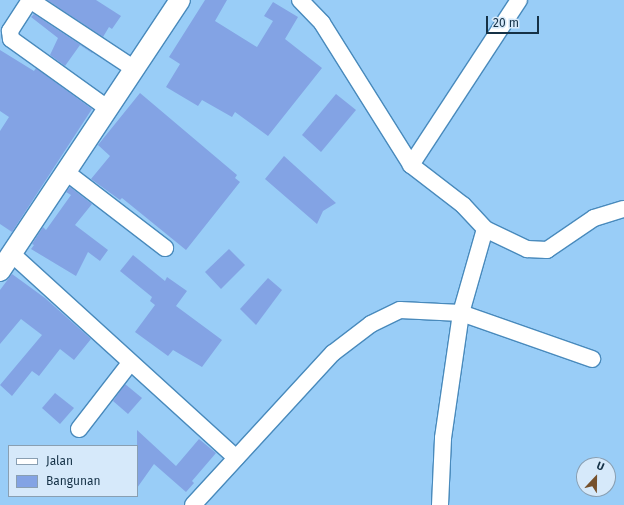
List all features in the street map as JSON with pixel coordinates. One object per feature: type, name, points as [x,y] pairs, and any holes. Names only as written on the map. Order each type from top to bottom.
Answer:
[{"type":"street","points":[[107,108],[11,39],[10,31],[30,0],[133,68]]},
{"type":"street","points":[[0,271],[178,0]]},
{"type":"street","points":[[300,0],[322,23],[390,137],[410,165],[463,205],[485,229],[527,249],[547,250],[594,218],[624,209]]},
{"type":"street","points":[[410,165],[519,0]]},
{"type":"street","points":[[66,172],[165,248]]},
{"type":"street","points":[[440,505],[443,438],[461,312],[485,229]]},
{"type":"street","points":[[12,254],[236,458]]},
{"type":"street","points":[[193,505],[333,353],[371,324],[400,310],[461,312],[592,359]]},
{"type":"street","points":[[79,429],[130,363]]},
{"type":"building","points":[[47,0],[96,0],[121,16],[112,29],[109,27],[103,37]]},
{"type":"building","points":[[205,0],[227,0],[215,21],[257,47],[273,21],[264,16],[273,2],[298,17],[285,39],[322,68],[268,136],[235,112],[232,117],[202,100],[198,106],[166,87],[180,64],[169,57]]},
{"type":"building","points":[[34,14],[93,53],[80,45],[65,66],[50,55],[58,38],[31,17]]},
{"type":"building","points":[[0,50],[34,71],[36,68],[92,109],[12,232],[0,224],[0,131],[9,117],[0,111]]},
{"type":"building","points":[[140,93],[237,175],[235,178],[240,182],[186,250],[122,198],[120,200],[91,179],[110,156],[98,145]]},
{"type":"building","points":[[336,94],[356,110],[321,152],[302,135]]},
{"type":"building","points":[[284,156],[336,203],[323,211],[317,224],[265,179]]},
{"type":"building","points":[[70,187],[92,204],[75,225],[108,250],[100,261],[88,252],[76,276],[31,249],[34,245],[32,244],[43,227],[46,230],[71,195],[66,192]]},
{"type":"building","points":[[229,249],[245,265],[221,289],[205,272]]},
{"type":"building","points":[[133,255],[165,281],[167,277],[187,291],[176,306],[222,340],[202,367],[173,350],[168,356],[135,332],[155,305],[150,301],[152,297],[120,271]]},
{"type":"building","points":[[12,274],[45,298],[91,339],[74,360],[60,349],[39,376],[32,371],[12,396],[0,385],[42,335],[21,319],[0,344],[0,290]]},
{"type":"building","points":[[268,278],[282,290],[256,325],[240,309]]},
{"type":"building","points":[[125,384],[142,398],[128,414],[113,401]]},
{"type":"building","points":[[55,393],[74,408],[60,424],[42,408]]},
{"type":"building","points":[[137,430],[176,466],[199,439],[216,453],[192,481],[194,483],[186,492],[154,464],[138,487]]}]
